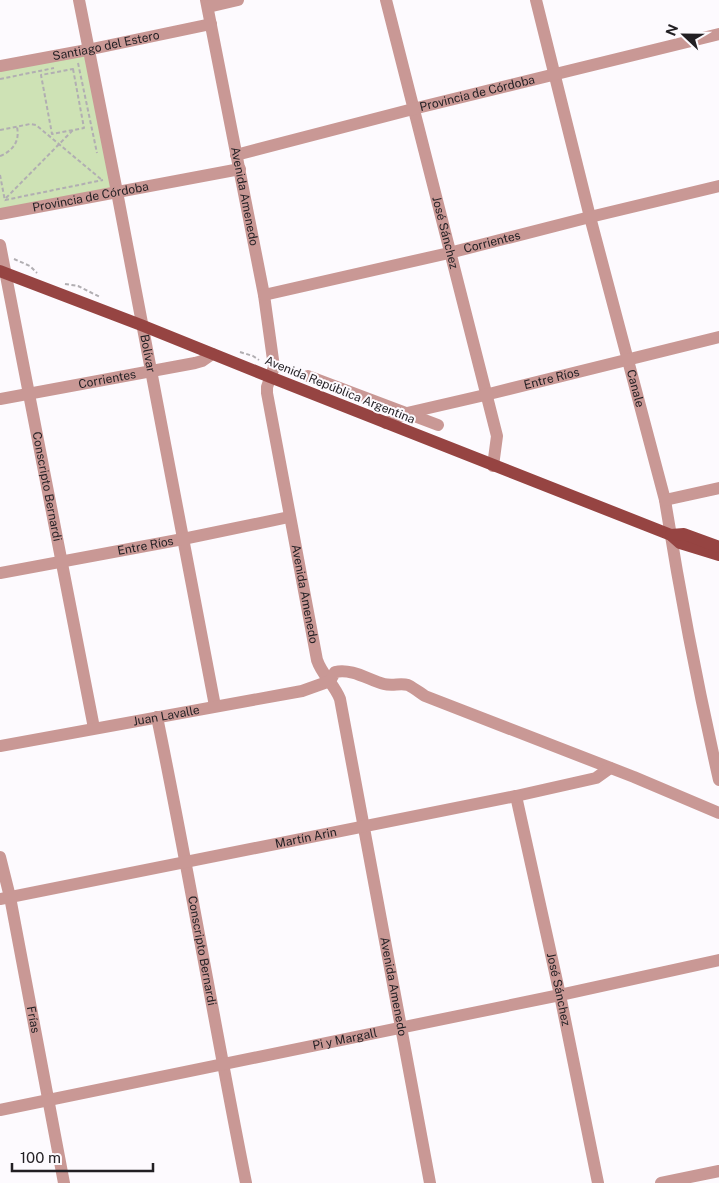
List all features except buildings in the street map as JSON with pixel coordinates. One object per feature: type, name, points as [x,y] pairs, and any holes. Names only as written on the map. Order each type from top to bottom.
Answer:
[{"type":"main road","name":"Avenida República Argentina","points":[[3,272],[141,324],[270,378],[671,535],[680,543],[719,555]]},
{"type":"main road","name":"Avenida República Argentina","points":[[671,535],[684,534],[719,547]]},
{"type":"street","name":"Bolívar","points":[[78,0],[83,57],[117,192],[215,706]]},
{"type":"street","points":[[207,4],[238,0]]},
{"type":"street","name":"José Sánchez","points":[[386,0],[485,395],[497,436],[493,466]]},
{"type":"street","name":"Canale","points":[[536,0],[627,359],[666,500],[671,535],[713,731],[718,774]]},
{"type":"street","name":"Avenida Amenedo","points":[[207,4],[264,295],[274,367],[267,393],[289,517],[317,660],[323,674],[330,681],[340,699],[430,1183]]},
{"type":"street","name":"Santiago del Estero","points":[[0,66],[83,57],[211,24]]},
{"type":"street","name":"Provincia de Córdoba","points":[[236,155],[413,109],[719,34]]},
{"type":"street","name":"Provincia de Córdoba","points":[[2,211],[240,169]]},
{"type":"street","name":"Corrientes","points":[[264,295],[449,253],[590,216],[719,186]]},
{"type":"street","name":"Conscripto Bernardi","points":[[0,245],[3,272],[29,394],[94,728]]},
{"type":"street","name":"Entre Ríos","points":[[386,423],[406,413],[719,337]]},
{"type":"street","name":"Corrientes","points":[[0,399],[195,363],[212,354]]},
{"type":"street","points":[[308,376],[438,425]]},
{"type":"street","points":[[666,500],[719,488]]},
{"type":"street","name":"Entre Ríos","points":[[0,573],[289,517]]},
{"type":"street","name":"Juan Lavalle","points":[[0,746],[302,691],[330,681],[335,672],[339,671],[360,675],[385,684],[404,684],[410,686],[425,696],[610,768]]},
{"type":"street","name":"Conscripto Bernardi","points":[[157,717],[187,861],[222,1064],[246,1183]]},
{"type":"street","points":[[610,768],[719,813]]},
{"type":"street","name":"Martín Arin","points":[[5,898],[516,796],[596,778],[610,768]]},
{"type":"street","name":"José Sánchez","points":[[516,796],[560,995],[598,1183]]},
{"type":"street","name":"Frías","points":[[0,857],[5,898],[64,1183]]},
{"type":"street","name":"Pi y Margall","points":[[0,1110],[560,995],[719,960]]},
{"type":"street","points":[[661,1183],[719,1171]]},
{"type":"path","points":[[70,65],[83,57],[99,161]]},
{"type":"path","points":[[0,79],[56,68],[57,72]]},
{"type":"path","points":[[73,69],[84,128],[52,134],[41,75],[57,72],[73,69]]},
{"type":"path","points":[[0,130],[36,125],[103,180]]},
{"type":"path","points":[[0,156],[13,147],[18,138],[17,127]]},
{"type":"path","points":[[2,211],[5,200],[73,130]]},
{"type":"path","points":[[101,170],[103,180]]},
{"type":"path","points":[[0,175],[5,200],[2,211]]},
{"type":"path","points":[[5,200],[103,180]]},
{"type":"green space","points":[[85,54],[111,188],[0,209],[0,71]]}]
